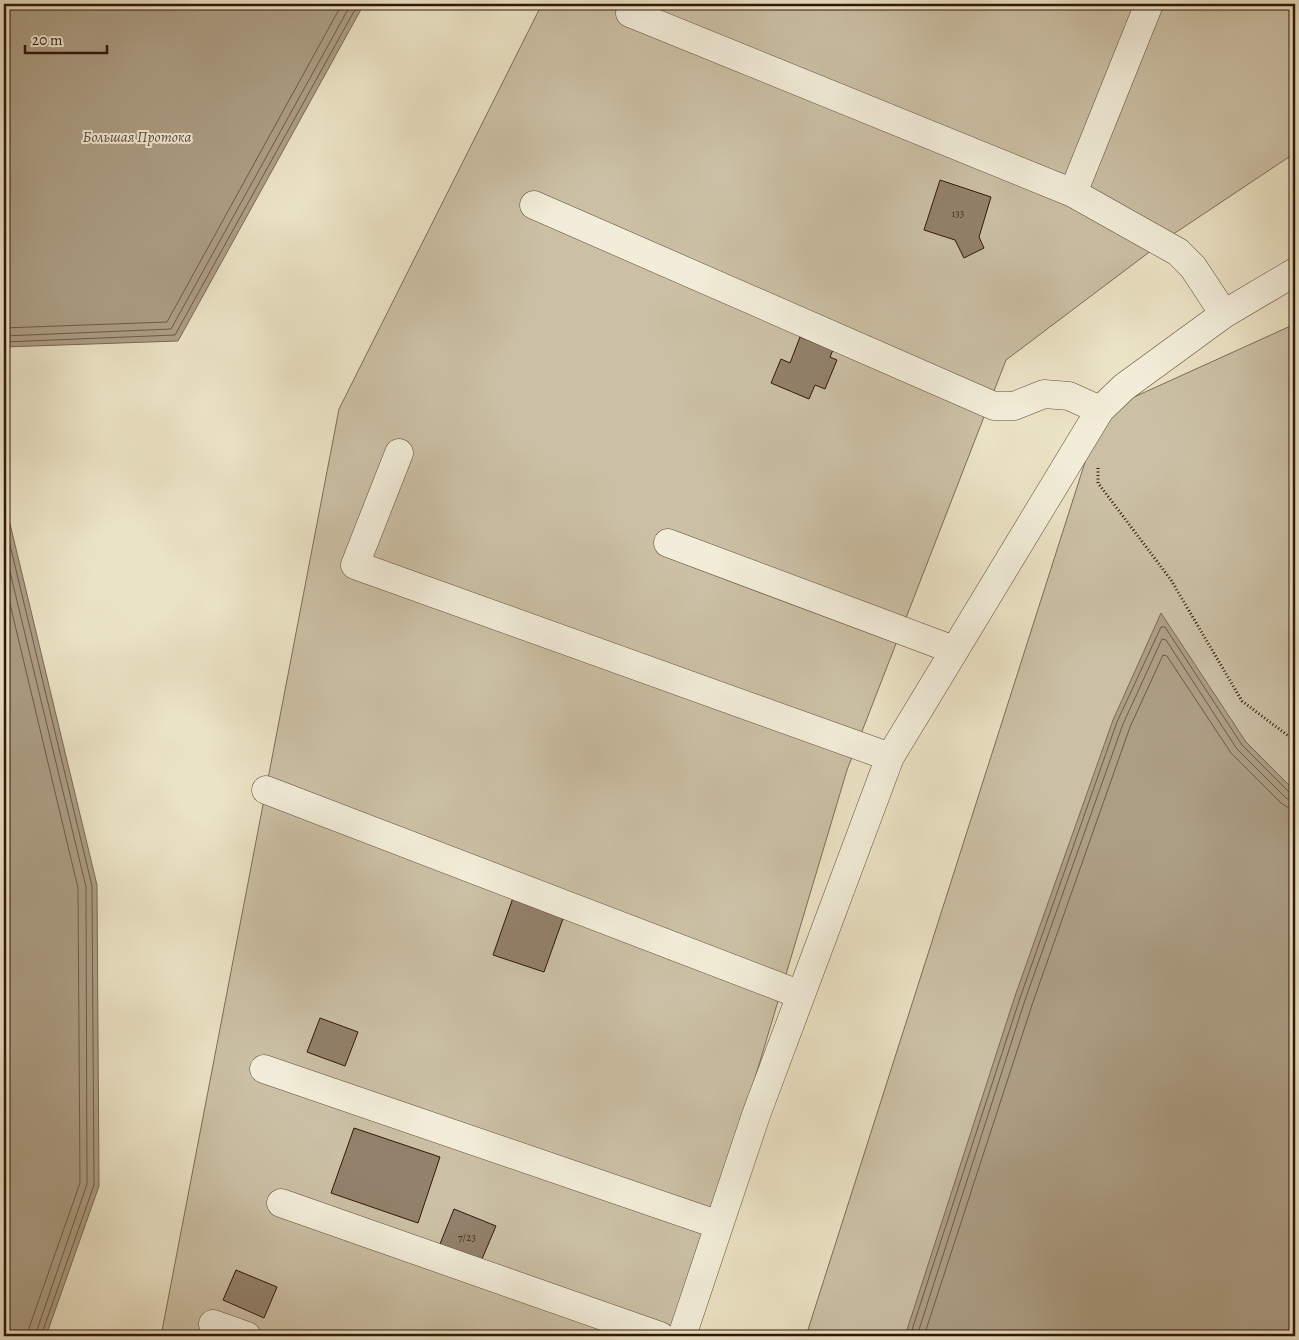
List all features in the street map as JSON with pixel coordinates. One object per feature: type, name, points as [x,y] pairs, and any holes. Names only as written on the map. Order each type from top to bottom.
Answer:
[{"type":"street","points":[[1074,194],[1149,4]]},
{"type":"street","points":[[630,13],[1074,194],[1178,252],[1193,267],[1224,314]]},
{"type":"street","points":[[534,205],[994,406],[1014,406],[1044,394],[1069,396],[1100,410]]},
{"type":"street","points":[[682,1336],[756,1115],[890,757],[1100,410],[1124,388],[1224,314],[1295,272]]},
{"type":"street","points":[[399,453],[355,565],[890,757]]},
{"type":"street","points":[[668,543],[954,650]]},
{"type":"street","points":[[266,790],[801,995]]},
{"type":"street","points":[[264,1069],[719,1225]]},
{"type":"street","points":[[281,1203],[660,1336]]},
{"type":"street","points":[[213,1324],[247,1336]]},
{"type":"path","points":[[1098,483],[1171,580],[1242,701],[1295,741]]},
{"type":"shaded area","points":[[542,4],[1295,4],[1295,153],[1172,235],[1006,360],[847,770],[678,1336],[161,1336],[339,409]]},
{"type":"shaded area","points":[[1295,324],[1295,1222],[973,1336],[806,1336],[1101,412]]},
{"type":"water","name":"Большая Протока","points":[[4,4],[364,4],[178,341],[4,347]]},
{"type":"water","points":[[4,499],[97,885],[99,1186],[46,1336],[4,1336]]},
{"type":"water","points":[[1161,613],[1246,742],[1295,791],[1295,1336],[905,1336],[1015,996],[1113,720]]},
{"type":"building","points":[[940,180],[991,197],[979,237],[984,248],[964,258],[955,240],[924,230]]},
{"type":"building","points":[[800,337],[833,350],[830,357],[837,360],[825,389],[815,385],[809,399],[771,383],[781,359],[790,363]]},
{"type":"building","points":[[514,895],[565,913],[544,972],[493,955]]},
{"type":"building","points":[[320,1018],[358,1032],[345,1066],[307,1052]]},
{"type":"building","points":[[354,1128],[440,1157],[418,1223],[331,1193]]},
{"type":"building","points":[[454,1209],[496,1226],[479,1266],[438,1249]]},
{"type":"building","points":[[236,1270],[277,1287],[264,1318],[223,1300]]}]
